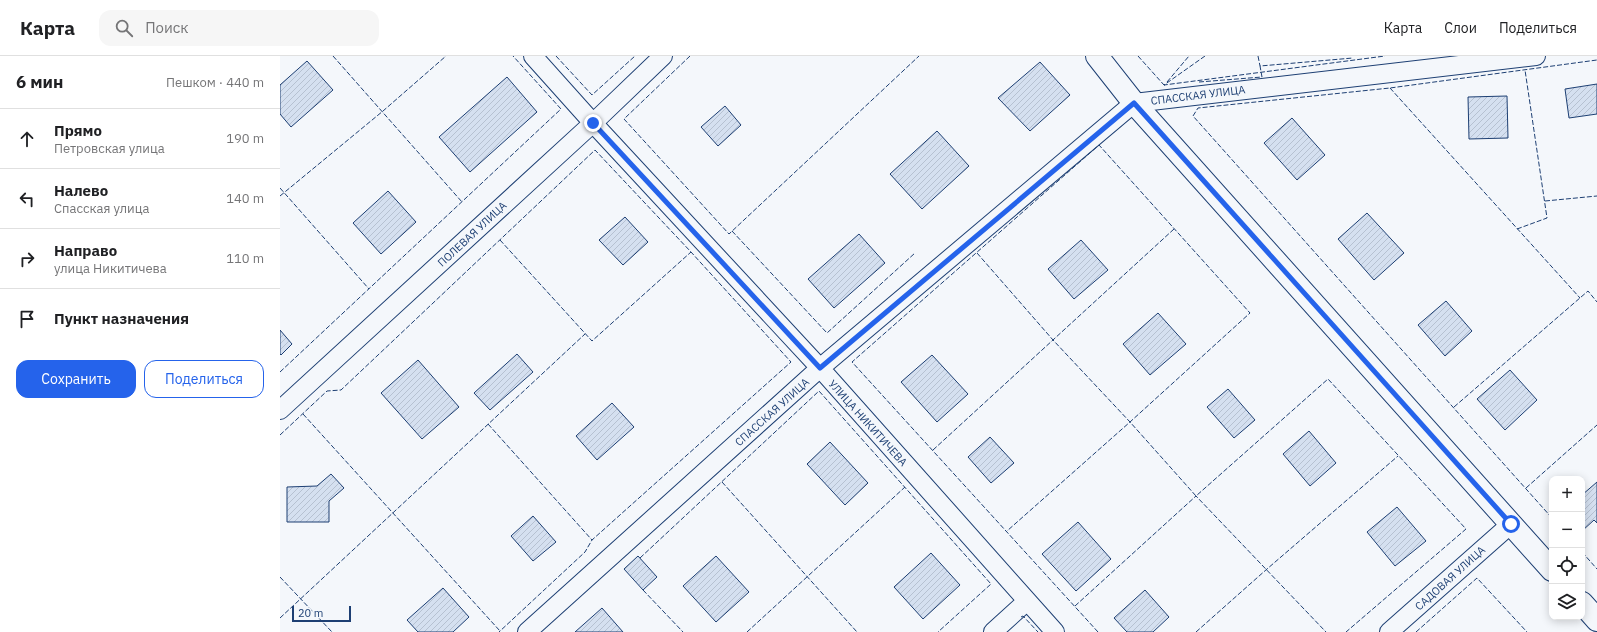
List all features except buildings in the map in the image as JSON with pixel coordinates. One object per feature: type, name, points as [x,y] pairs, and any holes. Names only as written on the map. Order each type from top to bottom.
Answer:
[{"type":"street","name":"УЛИЦА НИКИТИЧЕВА","points":[[532,56],[820,368],[1056,632]]},
{"type":"street","name":"ПОЛЕВАЯ УЛИЦА","points":[[280,410],[593,123],[663,56]]},
{"type":"street","points":[[1097,56],[1134,103],[1549,567]]},
{"type":"street","name":"СПАССКАЯ УЛИЦА","points":[[527,632],[820,368],[1134,103],[1536,56]]},
{"type":"street","name":"САДОВАЯ УЛИЦА","points":[[1389,632],[1511,524]]},
{"type":"street","points":[[993,632],[1027,601]]},
{"type":"street","points":[[1585,606],[1597,620]]},
{"type":"fence","points":[[333,56],[462,202]]},
{"type":"fence","points":[[280,196],[383,111],[446,56]]},
{"type":"fence","points":[[280,372],[561,109],[513,56]]},
{"type":"fence","points":[[556,56],[592,95],[635,56]]},
{"type":"fence","points":[[690,56],[624,119],[729,234],[919,56]]},
{"type":"fence","points":[[1138,56],[1165,85]]},
{"type":"fence","points":[[1167,82],[1189,56]]},
{"type":"fence","points":[[1205,56],[1164,85],[1385,56]]},
{"type":"fence","points":[[1258,56],[1260,66]]},
{"type":"fence","points":[[1199,82],[1262,77],[1260,66],[1353,58]]},
{"type":"fence","points":[[1549,515],[1193,116],[1198,108],[1390,88],[1597,60]]},
{"type":"fence","points":[[1517,229],[1547,218],[1525,70]]},
{"type":"fence","points":[[1390,88],[1580,298]]},
{"type":"fence","points":[[1098,632],[852,362],[1099,145],[1250,313],[1130,422],[1196,496],[1328,379],[1466,529],[1346,632]]},
{"type":"fence","points":[[280,435],[327,391],[341,390],[595,150],[691,252],[791,362],[592,540],[585,552],[499,632]]},
{"type":"fence","points":[[280,188],[369,289]]},
{"type":"fence","points":[[1545,201],[1597,196]]},
{"type":"fence","points":[[933,450],[1174,229]]},
{"type":"fence","points":[[732,231],[827,333],[915,253]]},
{"type":"fence","points":[[500,240],[592,341],[691,252]]},
{"type":"fence","points":[[977,253],[1053,340],[1130,422],[1007,531]]},
{"type":"fence","points":[[1454,407],[1588,291],[1597,302]]},
{"type":"fence","points":[[280,618],[585,334]]},
{"type":"fence","points":[[640,558],[819,391],[991,584],[938,632]]},
{"type":"fence","points":[[303,414],[500,631]]},
{"type":"fence","points":[[488,424],[592,540]]},
{"type":"fence","points":[[1526,488],[1597,425]]},
{"type":"fence","points":[[1196,632],[1398,456]]},
{"type":"fence","points":[[722,482],[857,632]]},
{"type":"fence","points":[[747,632],[905,487]]},
{"type":"fence","points":[[1075,606],[1196,496],[1326,632]]},
{"type":"fence","points":[[1585,555],[1597,569]]},
{"type":"fence","points":[[280,577],[332,632]]},
{"type":"fence","points":[[1416,632],[1477,578],[1527,632]]},
{"type":"fence","points":[[643,590],[683,632]]},
{"type":"fence","points":[[1021,617],[1023,616],[1038,632]]},
{"type":"route","points":[[593,123],[820,368],[1134,103],[1511,524]]}]
